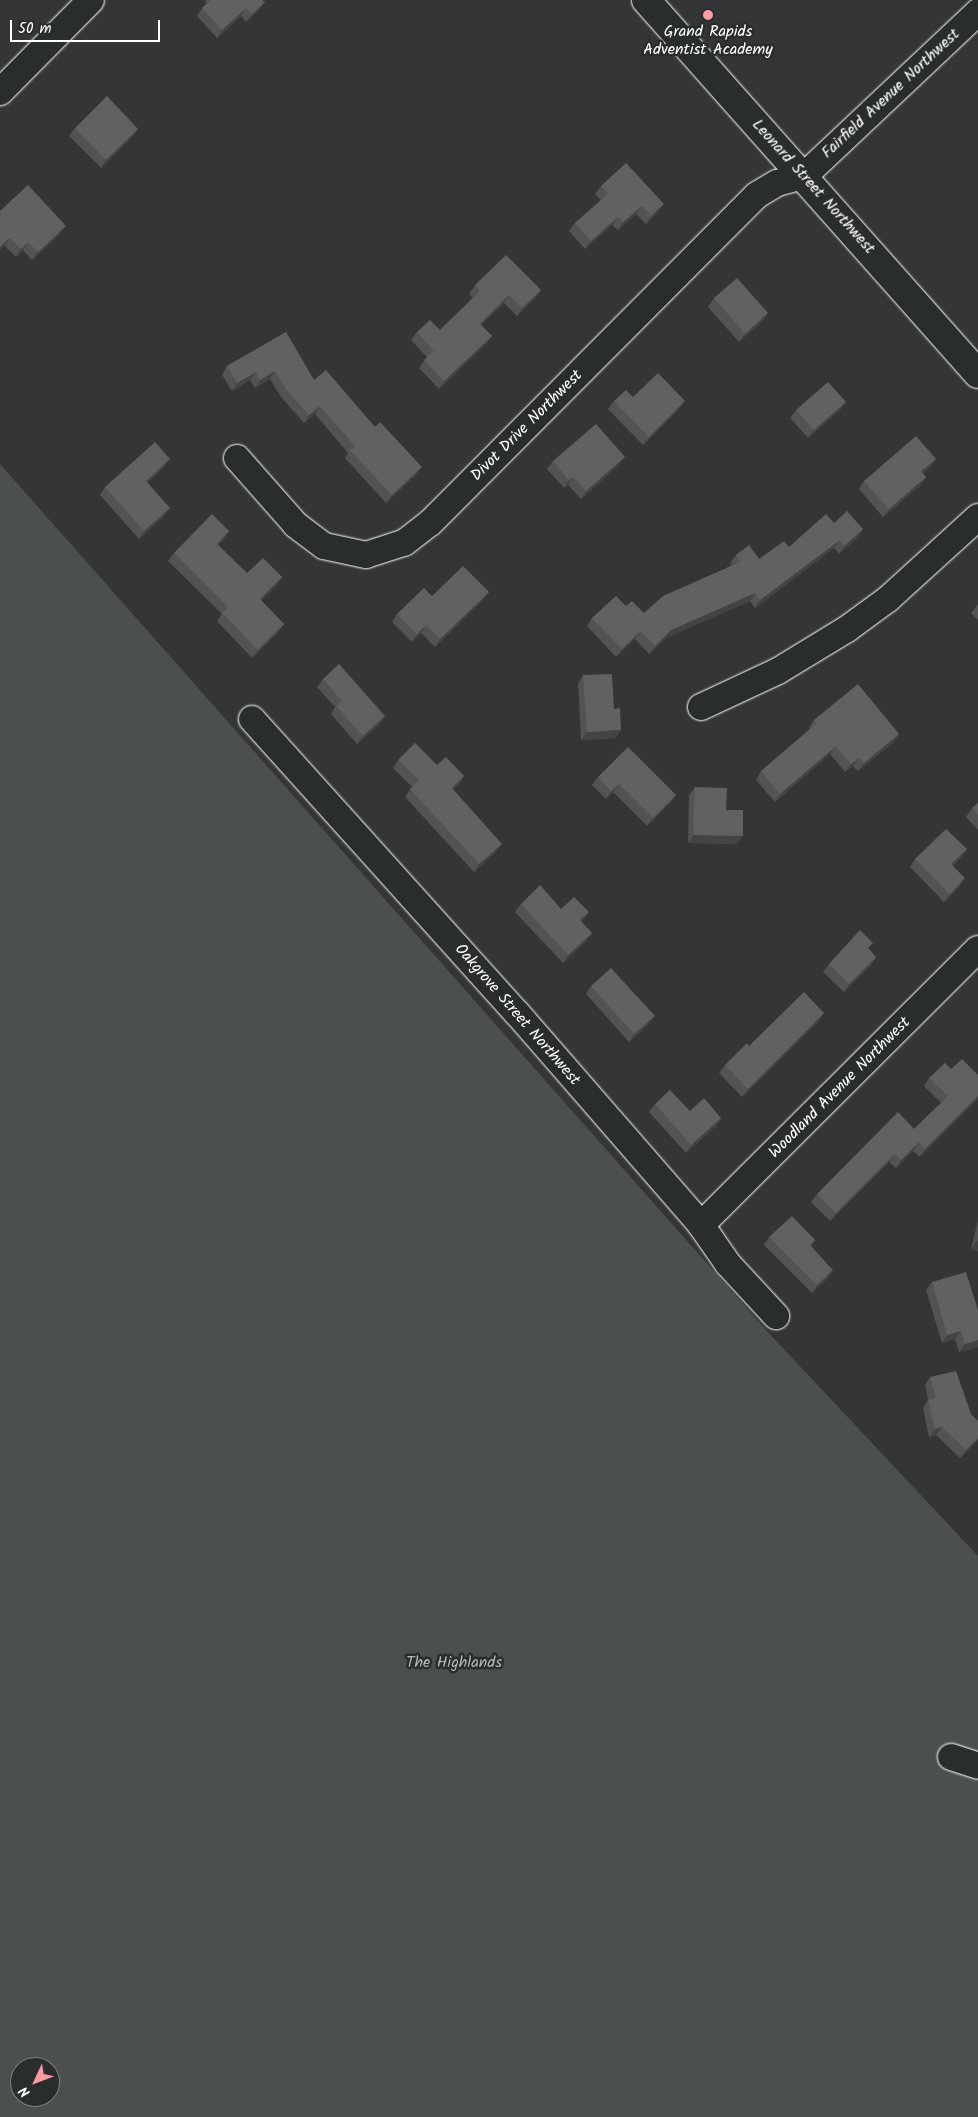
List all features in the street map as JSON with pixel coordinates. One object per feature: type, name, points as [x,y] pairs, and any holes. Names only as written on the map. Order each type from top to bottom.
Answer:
[{"type":"main road","name":"Leonard Street Northwest","points":[[646,0],[978,374]]},
{"type":"street","points":[[0,92],[92,0]]},
{"type":"street","name":"Fairfield Avenue Northwest","points":[[804,176],[978,12]]},
{"type":"street","name":"Divot Drive Northwest","points":[[237,458],[296,525],[324,546],[366,555],[404,543],[430,523],[757,195],[777,183],[804,176]]},
{"type":"street","points":[[701,707],[778,671],[846,629],[888,599],[978,517]]},
{"type":"street","name":"Oakgrove Street Northwest","points":[[252,719],[517,1013],[701,1225],[728,1264],[776,1316]]},
{"type":"street","name":"Woodland Avenue Northwest","points":[[701,1225],[978,949]]},
{"type":"street","points":[[951,1758],[978,1766]]},
{"type":"green space","name":"The Highlands","points":[[0,464],[765,1329],[978,1556],[978,2117],[0,2117]]},
{"type":"building","points":[[211,0],[262,0],[265,2],[252,14],[246,8],[222,30],[202,8]]},
{"type":"building","points":[[107,96],[138,129],[106,160],[75,128]]},
{"type":"building","points":[[626,163],[664,204],[651,216],[642,206],[623,222],[618,217],[591,241],[575,223],[608,194],[601,186]]},
{"type":"building","points":[[28,185],[66,226],[38,252],[28,242],[21,249],[10,238],[0,247],[0,211]]},
{"type":"building","points":[[506,255],[541,290],[522,308],[509,295],[480,324],[492,336],[444,381],[424,360],[434,351],[417,332],[430,320],[440,330],[480,291],[475,285]]},
{"type":"building","points":[[737,278],[768,313],[745,334],[714,298]]},
{"type":"building","points":[[286,332],[314,380],[326,370],[375,427],[380,422],[422,467],[392,495],[350,450],[355,446],[320,406],[309,415],[286,389],[275,371],[260,380],[256,372],[237,383],[227,366]]},
{"type":"building","points":[[658,373],[685,401],[649,437],[614,401],[626,390],[633,397]]},
{"type":"building","points":[[828,382],[846,402],[814,430],[796,410]]},
{"type":"building","points":[[596,424],[625,457],[586,491],[573,477],[569,480],[553,461]]},
{"type":"building","points":[[916,436],[936,459],[921,471],[926,477],[889,509],[864,481]]},
{"type":"building","points":[[155,442],[170,459],[146,481],[170,508],[144,531],[105,487]]},
{"type":"building","points":[[847,511],[863,529],[844,546],[840,540],[760,600],[755,593],[671,630],[655,646],[641,631],[622,649],[592,618],[616,596],[626,606],[632,601],[644,613],[663,596],[740,562],[736,555],[749,545],[759,559],[784,541],[789,547],[826,514],[834,523]]},
{"type":"building","points":[[212,514],[229,531],[217,544],[247,573],[263,558],[282,577],[260,599],[284,624],[258,650],[222,613],[228,607],[174,553]]},
{"type":"building","points":[[463,566],[489,592],[440,639],[426,625],[417,634],[397,614],[424,588],[432,596]]},
{"type":"building","points":[[339,664],[385,716],[363,736],[336,706],[342,701],[323,679]]},
{"type":"building","points":[[612,674],[614,709],[620,708],[621,730],[587,732],[583,675]]},
{"type":"building","points":[[858,684],[899,734],[864,763],[859,758],[851,764],[836,746],[780,794],[761,771],[817,723],[814,720]]},
{"type":"building","points":[[415,743],[437,765],[446,757],[464,776],[452,788],[502,844],[479,864],[410,789],[419,780],[398,760]]},
{"type":"building","points":[[628,747],[676,795],[653,818],[619,784],[611,791],[598,777]]},
{"type":"building","points":[[695,787],[727,788],[726,810],[743,810],[743,836],[693,835]]},
{"type":"building","points":[[978,803],[978,815],[972,808]]},
{"type":"building","points":[[946,829],[967,849],[951,864],[965,878],[950,894],[915,859]]},
{"type":"building","points":[[540,885],[561,909],[574,897],[589,912],[580,920],[592,933],[568,955],[521,904]]},
{"type":"building","points":[[860,930],[873,943],[868,948],[876,957],[849,984],[829,964]]},
{"type":"building","points":[[611,968],[655,1016],[634,1034],[591,986]]},
{"type":"building","points":[[804,992],[824,1013],[748,1089],[725,1065],[747,1043],[749,1046]]},
{"type":"building","points":[[962,1059],[978,1075],[978,1096],[925,1149],[919,1142],[901,1160],[895,1154],[836,1213],[817,1194],[898,1112],[914,1129],[948,1096],[929,1078],[945,1063],[951,1069]]},
{"type":"building","points":[[670,1090],[690,1111],[704,1098],[721,1118],[691,1145],[655,1104]]},
{"type":"building","points":[[792,1216],[815,1240],[810,1245],[833,1270],[817,1285],[769,1237]]},
{"type":"building","points":[[966,1272],[978,1310],[978,1340],[965,1344],[961,1331],[947,1335],[932,1282]]},
{"type":"building","points":[[956,1371],[971,1414],[978,1421],[978,1438],[966,1450],[942,1427],[935,1429],[928,1400],[936,1398],[930,1377]]},
{"type":"place","name":"Grand Rapids Adventist Academy","points":[[708,15]]}]
